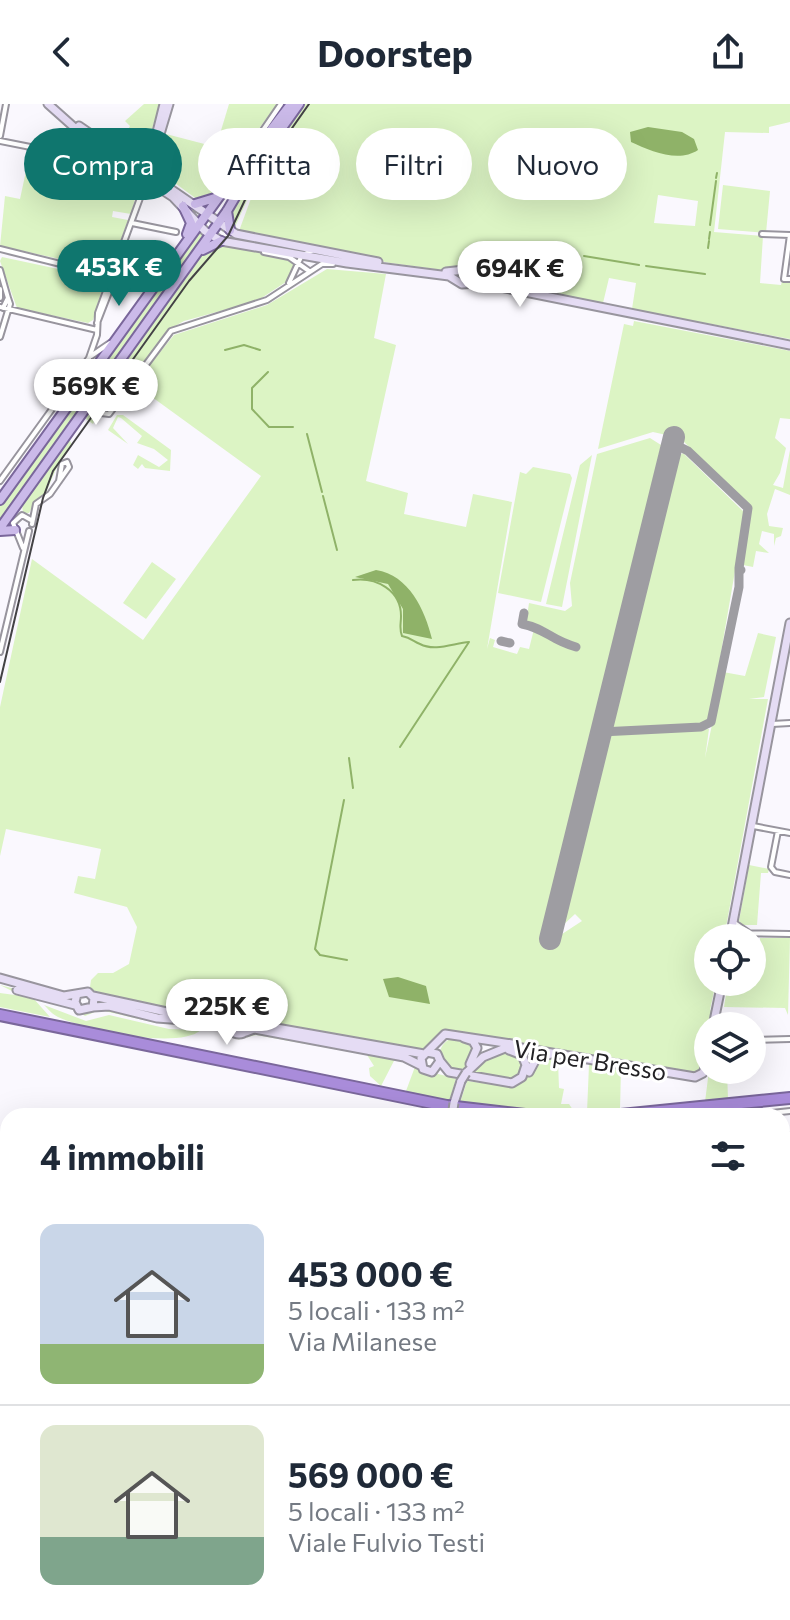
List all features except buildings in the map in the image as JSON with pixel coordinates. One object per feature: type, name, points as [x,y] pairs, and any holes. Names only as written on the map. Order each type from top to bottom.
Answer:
[{"type":"highway","points":[[0,1018],[434,1108]]},
{"type":"highway","points":[[0,1018],[464,1108]]},
{"type":"highway","points":[[691,1108],[790,1098]]},
{"type":"main road","points":[[272,128],[291,104]]},
{"type":"main road","points":[[0,530],[229,208],[299,104]]},
{"type":"main road","points":[[195,204],[209,200]]},
{"type":"main road","points":[[0,500],[217,200]]},
{"type":"main road","points":[[220,200],[222,206],[229,208]]},
{"type":"main road","points":[[166,269],[191,228],[183,206]]},
{"type":"main road","points":[[229,208],[230,230]]},
{"type":"main road","points":[[196,255],[212,243],[221,241]]},
{"type":"main road","points":[[24,515],[21,504],[40,472]]},
{"type":"main road","points":[[0,530],[15,531]]},
{"type":"street","points":[[6,104],[0,138],[24,143]]},
{"type":"street","points":[[48,104],[75,128]]},
{"type":"street","points":[[55,104],[81,128]]},
{"type":"street","points":[[160,128],[166,104]]},
{"type":"street","points":[[264,128],[281,104]]},
{"type":"street","points":[[182,196],[230,230],[247,238],[458,276],[790,343]]},
{"type":"street","points":[[89,358],[97,323],[140,200]]},
{"type":"street","points":[[176,200],[198,224],[221,241],[358,265],[458,276]]},
{"type":"street","points":[[132,223],[176,232]]},
{"type":"street","points":[[762,234],[790,235],[787,279]]},
{"type":"street","points":[[247,245],[289,257],[298,265],[315,269]]},
{"type":"street","points":[[282,290],[296,276],[302,255],[311,250]]},
{"type":"street","points":[[311,250],[318,258]]},
{"type":"street","points":[[2,251],[113,277]]},
{"type":"street","points":[[315,269],[318,258]]},
{"type":"street","points":[[120,398],[102,406],[101,413],[108,415],[171,331],[256,304],[326,263],[358,265]]},
{"type":"street","points":[[0,270],[0,298]]},
{"type":"street","points":[[0,337],[8,298],[2,289]]},
{"type":"street","points":[[4,308],[97,330]]},
{"type":"street","points":[[86,326],[97,323]]},
{"type":"street","points":[[0,481],[89,358],[116,339]]},
{"type":"street","points":[[0,652],[34,511],[38,501],[48,496],[60,479]]},
{"type":"street","points":[[23,551],[14,520],[34,511]]},
{"type":"street","points":[[24,515],[32,524]]},
{"type":"street","points":[[15,531],[29,531]]},
{"type":"street","points":[[736,924],[733,922],[770,724],[786,664],[790,623]]},
{"type":"street","points":[[770,724],[790,723]]},
{"type":"street","points":[[751,826],[790,833]]},
{"type":"street","points":[[778,831],[771,867],[775,872],[790,875]]},
{"type":"street","points":[[766,934],[790,934]]},
{"type":"street","points":[[0,980],[42,992],[77,994],[85,991],[176,1014],[232,1017],[240,1014],[265,1026],[426,1053],[439,1059],[449,1072],[509,1083],[520,1079],[526,1065],[519,1053],[506,1050],[463,1077]]},
{"type":"street","points":[[0,980],[85,1011],[109,1006],[170,1020],[213,1022],[237,1034],[254,1029],[404,1057],[427,1072],[436,1070],[513,1086],[525,1078],[539,1056],[578,1056]]},
{"type":"street","points":[[75,1005],[77,994]]},
{"type":"street","points":[[93,995],[93,1007]]},
{"type":"street","points":[[231,1030],[232,1017]]},
{"type":"street","points":[[246,1032],[248,1019]]},
{"type":"street","points":[[420,1065],[439,1037],[449,1033],[522,1046]]},
{"type":"street","points":[[436,1070],[439,1043],[447,1036],[473,1041],[476,1054],[463,1077],[453,1108]]},
{"type":"street","points":[[766,1040],[790,1039]]},
{"type":"street","name":"Via per Bresso","points":[[463,1077],[491,1052],[522,1046],[694,1076]]},
{"type":"shaded area","points":[[144,104],[160,104],[152,128],[129,128],[125,121]]},
{"type":"shaded area","points":[[229,104],[277,104],[259,128],[222,128]]},
{"type":"shaded area","points":[[303,104],[790,104],[790,122],[769,127],[769,133],[725,132],[714,232],[763,236],[760,283],[781,285],[782,281],[790,282],[790,339],[632,309],[636,283],[609,278],[603,303],[506,285],[472,274],[390,263],[239,231],[250,200],[340,200],[340,128],[287,128]],"holes":[[[658,195],[698,201],[695,226],[654,223]]]},
{"type":"shaded area","points":[[648,127],[682,132],[694,139],[698,150],[673,156],[631,142],[630,132]]},
{"type":"shaded area","points":[[182,138],[198,142],[198,200],[182,188]]},
{"type":"shaded area","points":[[24,180],[24,200],[135,200],[131,214],[113,211],[112,217],[128,220],[110,270],[0,246],[5,196],[20,199]]},
{"type":"shaded area","points":[[723,185],[770,191],[766,233],[718,229]]},
{"type":"shaded area","points":[[238,200],[247,200],[235,227],[229,214]]},
{"type":"shaded area","points":[[199,228],[206,234],[0,523],[0,504]]},
{"type":"shaded area","points":[[216,242],[289,260],[295,266],[292,278],[257,301],[184,321],[168,330],[118,395],[102,403],[93,424],[86,419],[87,412],[207,247]]},
{"type":"shaded area","points":[[2,257],[105,279],[93,320],[88,323],[17,308],[0,261]]},
{"type":"shaded area","points":[[327,269],[386,274],[374,338],[396,345],[366,481],[408,493],[404,514],[466,527],[473,494],[512,502],[487,649],[490,638],[495,640],[493,647],[517,654],[520,647],[529,649],[535,625],[526,623],[529,603],[565,611],[572,606],[570,583],[597,454],[650,438],[661,445],[544,937],[557,941],[559,936],[582,921],[575,914],[561,927],[608,734],[709,729],[705,758],[723,672],[745,676],[758,633],[776,637],[764,697],[749,699],[768,699],[727,924],[694,924],[694,996],[713,996],[710,1010],[714,1012],[694,1012],[694,1074],[452,1031],[443,1034],[421,1052],[258,1022],[239,1009],[227,1016],[162,1009],[98,996],[90,987],[91,980],[98,973],[113,973],[129,964],[137,927],[127,907],[74,893],[78,876],[95,879],[101,849],[6,829],[0,856],[0,707],[32,559],[143,640],[261,476],[134,384],[174,335],[267,305]]},
{"type":"shaded area","points":[[634,321],[790,351],[790,419],[780,418],[775,438],[786,448],[780,473],[773,485],[783,488],[790,450],[790,495],[775,489],[767,514],[769,526],[783,528],[781,536],[776,538],[774,546],[774,534],[762,531],[759,544],[769,553],[756,551],[753,567],[743,565],[751,508],[680,438],[653,432],[598,449],[624,324],[633,326]]},
{"type":"shaded area","points":[[117,415],[123,415],[171,450],[170,471],[145,468],[142,464],[138,469],[133,465],[138,455],[159,467],[168,460],[154,449],[137,443],[142,436],[121,418],[118,417],[113,428],[128,444],[108,430]]},
{"type":"shaded area","points":[[69,439],[72,445],[56,469],[45,495],[36,500],[29,513],[23,513],[22,504]]},
{"type":"shaded area","points":[[683,453],[745,513],[709,722],[692,727],[610,728],[676,458]]},
{"type":"shaded area","points":[[592,455],[562,607],[546,604],[580,465]]},
{"type":"shaded area","points":[[533,467],[570,474],[572,478],[541,602],[498,593],[520,472],[526,474]]},
{"type":"shaded area","points":[[152,562],[176,579],[146,619],[123,603]]},
{"type":"shaded area","points":[[376,570],[388,573],[406,586],[420,606],[432,639],[403,633],[403,609],[388,584],[355,577]]},
{"type":"shaded area","points":[[749,865],[769,869],[768,873],[761,873],[757,924],[741,924],[739,921]]},
{"type":"shaded area","points":[[766,938],[790,938],[788,1015],[785,1008],[724,1007],[726,996],[766,996]]},
{"type":"shaded area","points":[[398,977],[426,986],[430,1004],[389,997],[383,979]]},
{"type":"shaded area","points":[[0,985],[68,1003],[83,1013],[100,1007],[163,1021],[214,1024],[156,1023],[100,1010],[85,1016],[69,1006],[34,999],[50,1017],[0,1007],[0,993],[22,996]]},
{"type":"shaded area","points":[[44,1005],[86,1021],[109,1015],[169,1029],[201,1030],[189,1036],[173,1038],[131,1036],[71,1022],[56,1016]]},
{"type":"shaded area","points":[[250,1032],[396,1057],[381,1086],[370,1076],[369,1068],[374,1066],[367,1055],[256,1035],[237,1040]]},
{"type":"shaded area","points":[[456,1038],[468,1042],[472,1054],[468,1066],[456,1070],[444,1066],[440,1054],[444,1042]]},
{"type":"shaded area","points":[[503,1051],[521,1057],[525,1069],[513,1081],[470,1074],[482,1062]]},
{"type":"shaded area","points":[[544,1056],[566,1058],[558,1061],[559,1088],[564,1089],[561,1104],[569,1104],[572,1108],[518,1108],[460,1103],[467,1081],[514,1087],[524,1081]]},
{"type":"shaded area","points":[[592,1062],[621,1068],[620,1108],[587,1108],[589,1065]]},
{"type":"shaded area","points":[[416,1064],[456,1079],[449,1102],[406,1091]]},
{"type":"shaded area","points":[[707,1084],[727,1084],[728,1099],[705,1102]]},
{"type":"waterway","points":[[716,178],[717,173]]},
{"type":"waterway","points":[[710,225],[716,181]]},
{"type":"waterway","points":[[709,239],[710,232]]},
{"type":"waterway","points":[[708,248],[709,241]]},
{"type":"waterway","points":[[584,256],[639,265]]},
{"type":"waterway","points":[[646,266],[705,274]]},
{"type":"waterway","points":[[225,350],[244,345],[260,350]]},
{"type":"waterway","points":[[268,372],[252,388],[252,409],[269,427],[293,427]]},
{"type":"waterway","points":[[307,434],[322,492]]},
{"type":"waterway","points":[[323,496],[337,550]]},
{"type":"waterway","points":[[353,580],[378,583],[392,592],[400,607],[402,636],[432,647],[469,642]]},
{"type":"waterway","points":[[400,747],[469,642]]},
{"type":"waterway","points":[[349,758],[353,788]]},
{"type":"waterway","points":[[344,800],[315,949],[320,955],[347,960]]},
{"type":"taxiway","points":[[672,443],[688,451],[748,508],[741,570]]},
{"type":"taxiway","points":[[601,732],[701,727],[711,722],[739,587],[739,568]]},
{"type":"taxiway","points":[[524,613],[522,624],[576,647]]},
{"type":"taxiway","points":[[501,641],[510,643]]},
{"type":"runway","points":[[550,939],[674,437]]},
{"type":"tram line","points":[[0,682],[43,498],[53,471],[189,281],[228,236],[252,185],[309,104]]}]
